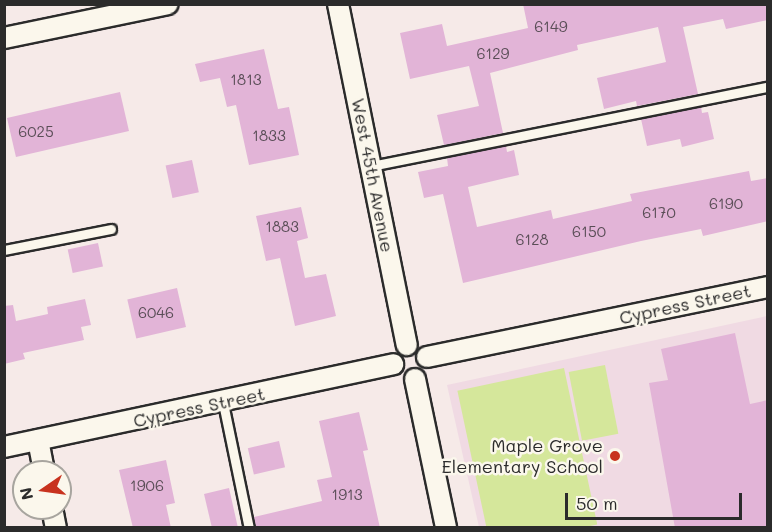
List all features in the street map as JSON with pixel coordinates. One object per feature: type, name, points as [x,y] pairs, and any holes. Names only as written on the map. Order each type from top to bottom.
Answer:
[{"type":"street","points":[[4,38],[168,4]]},
{"type":"street","name":"West 45th Avenue","points":[[338,4],[407,345]]},
{"type":"street","name":"Cypress Street","points":[[427,357],[768,286]]},
{"type":"street","points":[[407,345],[417,346],[427,357],[426,368],[415,378],[398,374],[393,364],[398,349],[407,345]]},
{"type":"street","name":"Cypress Street","points":[[4,447],[223,404],[393,364]]},
{"type":"street","points":[[415,378],[446,528]]},
{"type":"street","points":[[38,440],[42,460]]},
{"type":"lane","points":[[371,166],[768,87]]},
{"type":"lane","points":[[4,250],[111,229]]},
{"type":"lane","points":[[223,404],[249,528]]},
{"type":"shaded area","name":"Maple Grove Elementary School","points":[[767,316],[767,527],[479,527],[447,385]]},
{"type":"green space","points":[[605,365],[618,434],[582,441],[569,372]]},
{"type":"green space","points":[[564,368],[597,525],[581,528],[487,528],[457,391]]},
{"type":"building","points":[[523,4],[768,4],[768,20],[726,29],[723,19],[683,27],[698,94],[637,106],[636,101],[604,109],[597,78],[666,62],[658,27],[577,45],[578,50],[490,73],[503,133],[444,145],[437,115],[479,106],[469,66],[410,79],[400,33],[442,24],[447,46],[528,28]]},
{"type":"building","points":[[264,49],[278,109],[289,107],[299,155],[249,165],[236,105],[227,107],[220,78],[200,82],[195,64]]},
{"type":"building","points":[[120,92],[129,131],[16,157],[7,118]]},
{"type":"building","points":[[701,107],[702,113],[708,112],[714,139],[682,147],[680,139],[647,146],[641,119]]},
{"type":"building","points":[[506,146],[507,152],[514,150],[519,175],[468,187],[477,227],[551,210],[553,219],[632,201],[630,194],[749,171],[751,181],[768,178],[768,221],[703,236],[701,229],[641,241],[463,283],[443,194],[424,198],[418,172],[448,166],[447,158]]},
{"type":"building","points":[[192,160],[199,192],[172,198],[166,166]]},
{"type":"building","points":[[301,207],[308,238],[297,241],[305,278],[326,274],[336,316],[295,326],[280,258],[266,261],[256,216]]},
{"type":"building","points":[[98,243],[103,266],[73,273],[68,249]]},
{"type":"building","points":[[177,288],[186,327],[136,338],[127,299]]},
{"type":"building","points":[[85,299],[91,325],[81,327],[84,340],[23,353],[25,359],[4,364],[4,306],[13,305],[16,321],[48,314],[47,307]]},
{"type":"building","points":[[735,333],[750,404],[768,400],[768,528],[675,528],[649,383],[668,380],[661,349]]},
{"type":"building","points":[[359,412],[368,450],[363,451],[380,528],[256,528],[254,517],[322,501],[317,480],[332,477],[319,421]]},
{"type":"building","points":[[279,441],[285,467],[254,475],[248,448]]},
{"type":"building","points":[[166,460],[175,503],[166,505],[171,528],[133,528],[119,470]]},
{"type":"building","points":[[229,488],[238,528],[212,528],[204,494]]},
{"type":"place","name":"Maple Grove Elementary School","points":[[615,456]]}]
